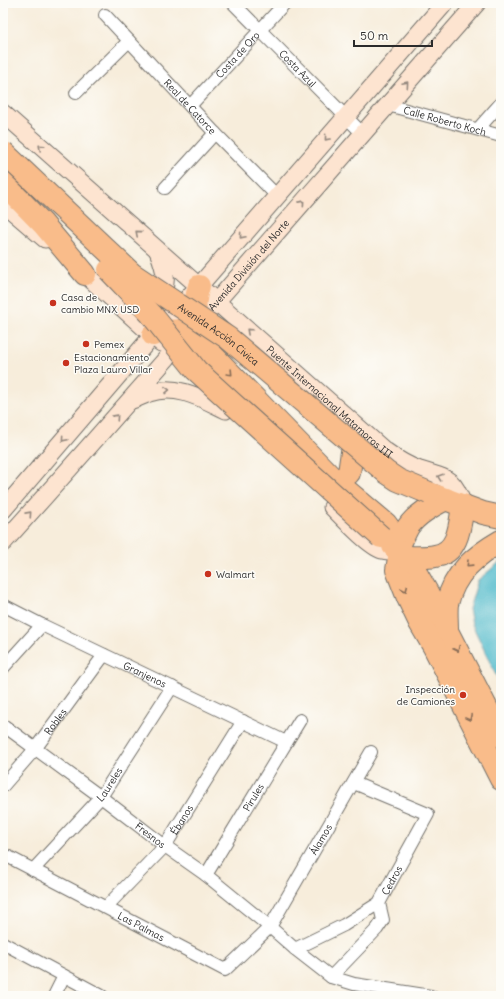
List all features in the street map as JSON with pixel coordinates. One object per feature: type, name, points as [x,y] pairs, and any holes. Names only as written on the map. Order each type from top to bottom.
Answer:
[{"type":"highway","name":"Avenida Acción Civica","points":[[3,152],[132,274],[228,338],[386,472],[398,480],[443,500]]},
{"type":"highway","points":[[3,171],[122,282],[151,314],[196,370],[396,549],[447,629],[501,736]]},
{"type":"highway","points":[[7,193],[54,236],[85,274]]},
{"type":"highway","points":[[199,286],[194,326],[335,481],[386,524],[394,534],[397,570],[408,598],[501,778]]},
{"type":"highway","points":[[194,326],[389,483],[409,495],[443,500],[483,513],[501,517]]},
{"type":"highway","points":[[153,335],[170,330],[179,330],[194,326]]},
{"type":"highway","points":[[335,481],[341,480],[349,473],[352,452]]},
{"type":"highway","points":[[396,549],[436,556],[445,553],[452,547],[459,532],[443,500]]},
{"type":"highway","points":[[396,549],[414,519],[443,500]]},
{"type":"highway","points":[[447,629],[447,604],[458,577],[468,564],[485,550],[501,541]]},
{"type":"main road","points":[[3,510],[153,335],[199,286],[445,3]]},
{"type":"main road","name":"Avenida División del Norte","points":[[3,543],[130,401],[170,352],[216,302],[477,3]]},
{"type":"main road","points":[[3,113],[199,286]]},
{"type":"main road","points":[[118,304],[130,308],[142,308],[154,304],[162,297],[165,288],[166,276],[158,250]]},
{"type":"main road","points":[[85,274],[153,335],[226,410],[372,544],[380,550],[388,552],[396,549]]},
{"type":"main road","name":"Puente Internacional Matamoros III","points":[[199,286],[392,457],[418,470],[445,478],[458,491],[443,500]]},
{"type":"main road","points":[[130,401],[151,392],[172,390],[193,394],[226,410]]},
{"type":"street","name":"Costa Azul","points":[[233,3],[363,134]]},
{"type":"street","name":"Costa de Oro","points":[[190,106],[285,3]]},
{"type":"street","name":"Real de Catorce","points":[[105,15],[215,133],[277,196]]},
{"type":"street","points":[[76,93],[129,41]]},
{"type":"street","points":[[478,129],[501,103]]},
{"type":"street","name":"Calle Roberto Koch","points":[[388,104],[501,136]]},
{"type":"street","points":[[165,188],[215,133]]},
{"type":"street","name":"Granjenos","points":[[3,605],[286,742]]},
{"type":"street","points":[[3,668],[42,625]]},
{"type":"street","name":"Robles","points":[[3,786],[35,749],[104,655]]},
{"type":"street","name":"Laureles","points":[[33,870],[101,797],[172,688]]},
{"type":"street","name":"Pirules","points":[[206,875],[300,720]]},
{"type":"street","name":"Ébanos","points":[[106,907],[165,846],[243,721]]},
{"type":"street","name":"Fresnos","points":[[3,725],[206,875],[295,949],[331,976],[384,993],[431,996]]},
{"type":"street","name":"Álamos","points":[[270,927],[371,752]]},
{"type":"street","name":"Cedros","points":[[295,949],[344,925],[379,903],[428,814],[354,783]]},
{"type":"street","name":"Las Palmas","points":[[3,854],[225,970],[270,927]]},
{"type":"street","points":[[331,976],[377,929],[383,920],[379,903]]},
{"type":"street","points":[[3,943],[102,996]]},
{"type":"street","points":[[54,996],[64,976]]},
{"type":"water","points":[[501,561],[501,686],[472,624],[469,609],[478,580]]},
{"type":"place","name":"Casa de cambio MNX USD","points":[[53,303]]},
{"type":"place","name":"Pemex","points":[[86,344]]},
{"type":"place","name":"Estacionamiento Plaza Lauro Villar","points":[[66,363]]},
{"type":"place","name":"Walmart","points":[[208,574]]},
{"type":"place","name":"Inspección de Camiones","points":[[463,695]]}]
